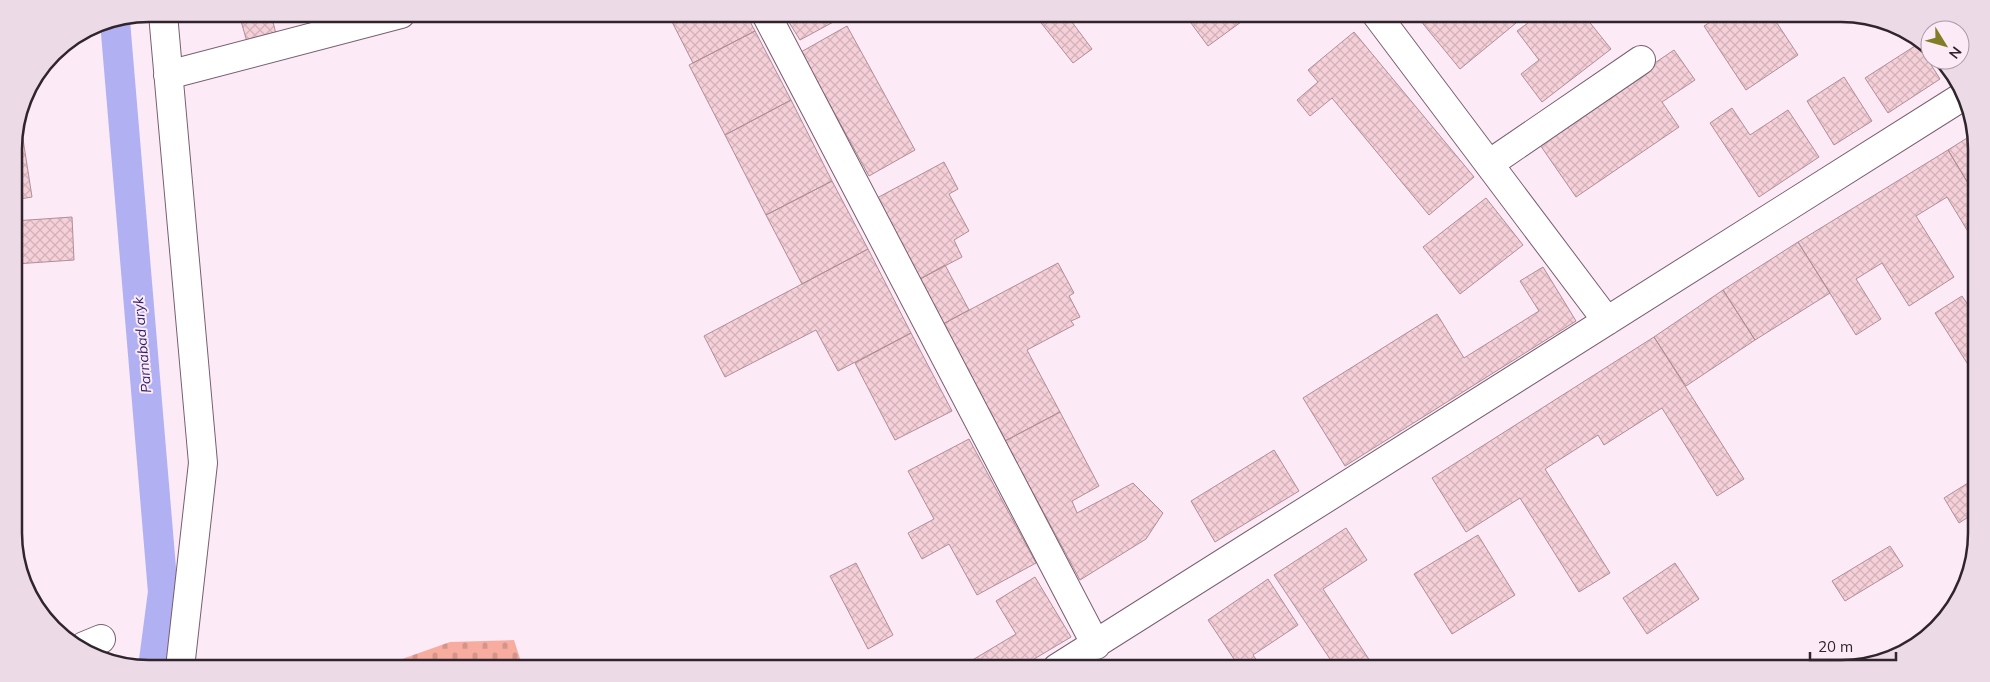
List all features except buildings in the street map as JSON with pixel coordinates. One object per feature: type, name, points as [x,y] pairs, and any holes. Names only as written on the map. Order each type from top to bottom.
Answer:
[{"type":"street","points":[[164,22],[202,463],[181,660]]},
{"type":"street","points":[[168,75],[370,22]]},
{"type":"street","points":[[770,22],[1096,645]]},
{"type":"street","points":[[1382,22],[1607,320]]},
{"type":"street","points":[[1490,164],[1641,60]]},
{"type":"street","points":[[1072,659],[1957,100]]},
{"type":"green space","points":[[514,640],[520,660],[400,660],[450,642]]},
{"type":"waterway","name":"Parnabad aryk","points":[[116,27],[163,592],[154,660]]}]
